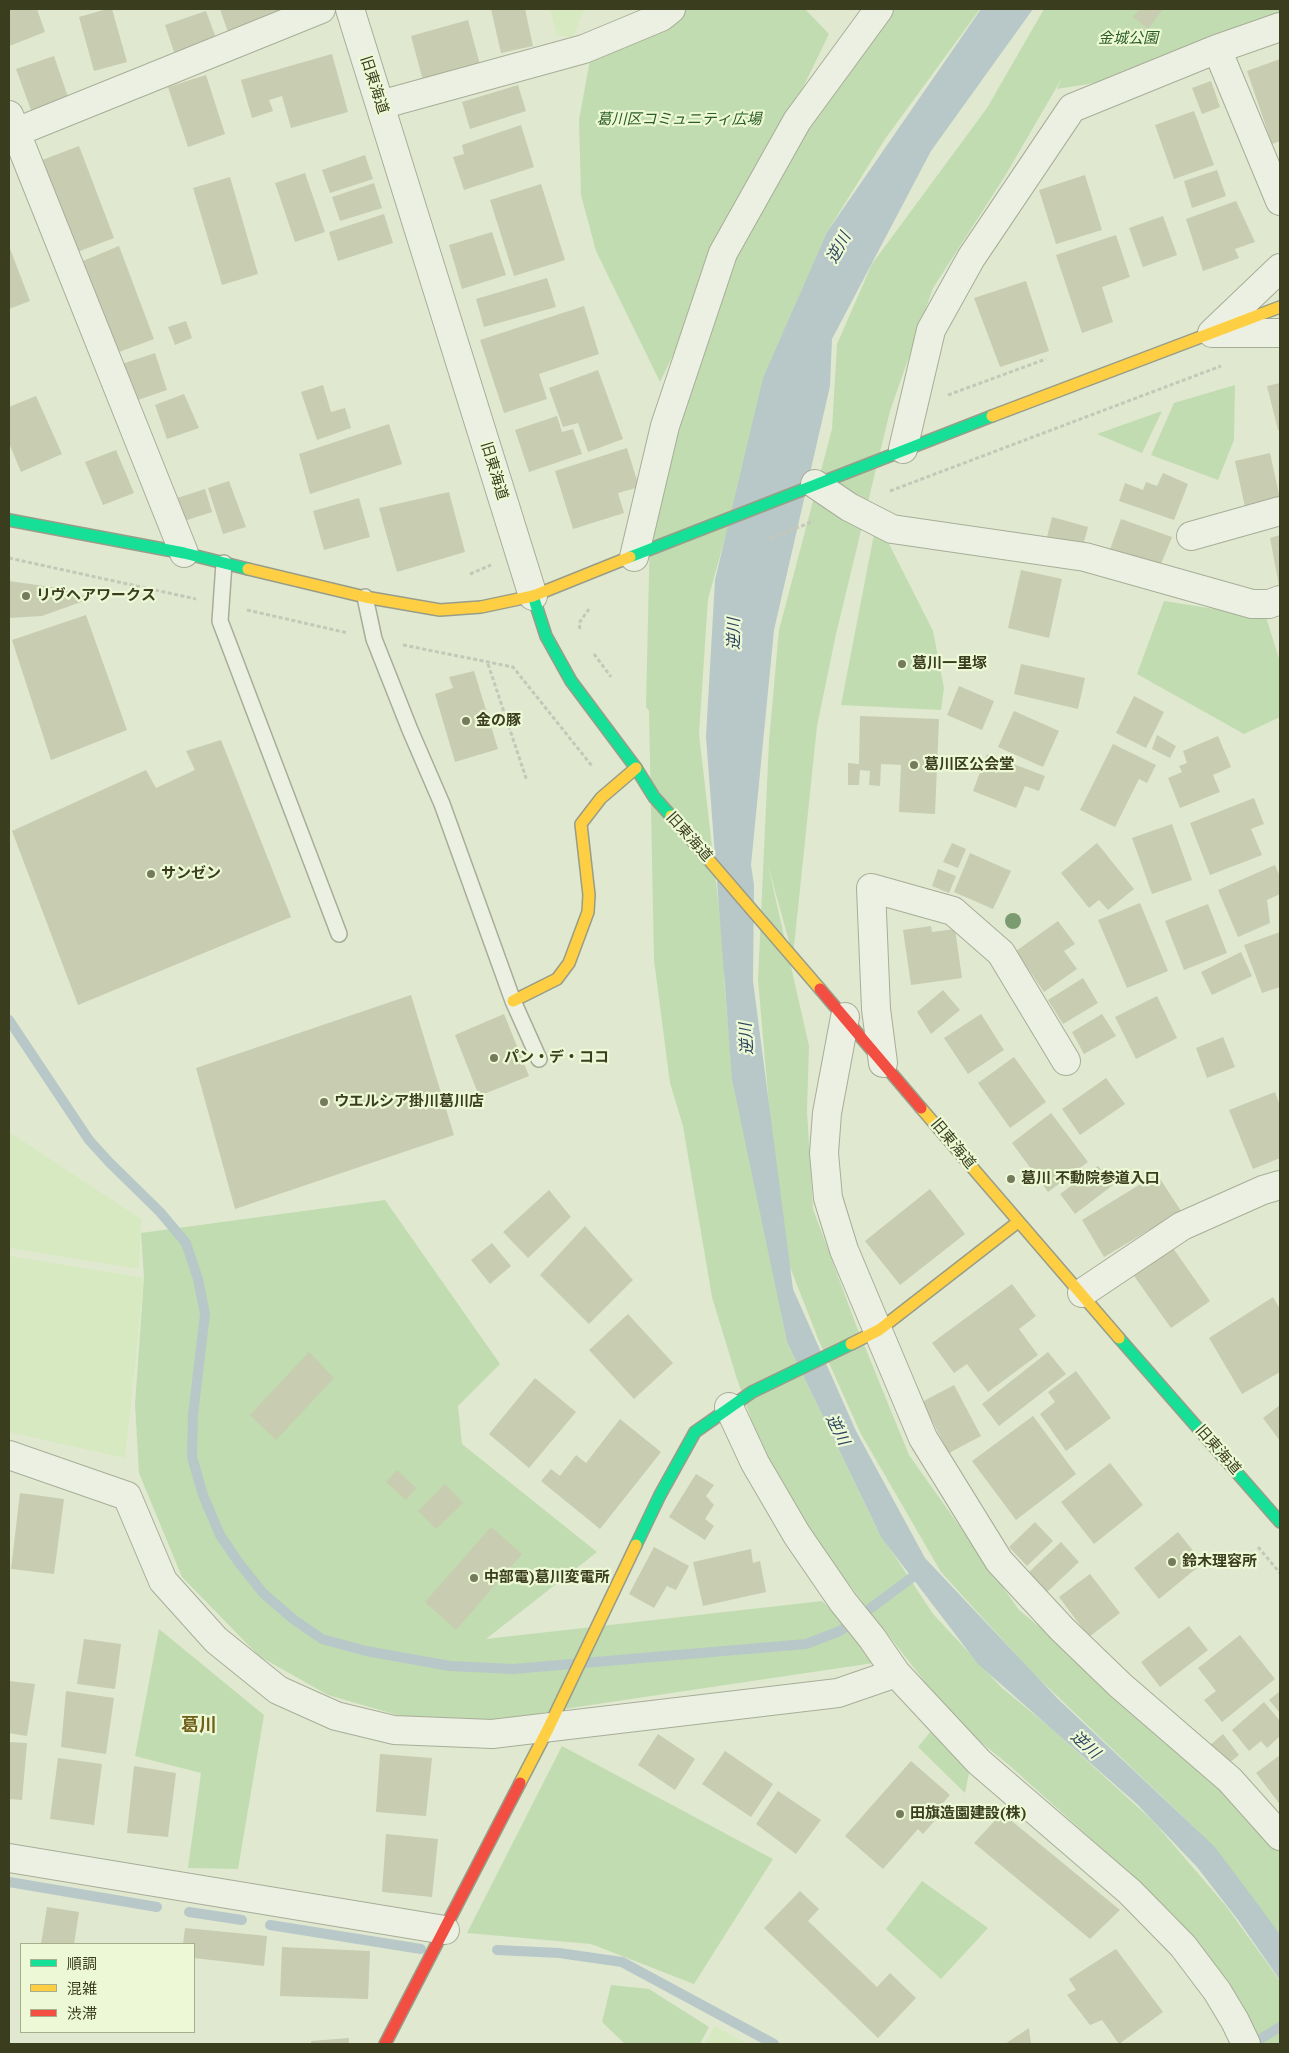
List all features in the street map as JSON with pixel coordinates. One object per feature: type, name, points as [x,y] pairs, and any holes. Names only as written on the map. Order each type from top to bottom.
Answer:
[{"type":"street","points":[[184,553],[11,127],[321,9]]},
{"type":"street","name":"旧東海道","points":[[350,9],[546,636],[571,681],[636,768],[654,797],[812,978],[1018,1222],[1280,1522]]},
{"type":"street","points":[[380,105],[584,49],[661,17],[671,9]]},
{"type":"street","points":[[634,557],[665,426],[723,253],[797,121],[879,9]]},
{"type":"street","points":[[903,449],[931,330],[971,258],[1072,108],[1217,49],[1280,26]]},
{"type":"street","points":[[1217,49],[1280,200]]},
{"type":"street","points":[[1212,333],[1280,268]]},
{"type":"street","points":[[9,520],[184,553],[365,597],[440,610],[481,607],[533,596],[903,449],[1280,307]]},
{"type":"street","points":[[1212,333],[1280,333]]},
{"type":"street","points":[[815,484],[849,507],[892,529],[1085,557],[1252,604],[1270,604],[1280,600]]},
{"type":"street","points":[[1191,536],[1280,511]]},
{"type":"street","points":[[512,1001],[538,990],[556,979],[569,963],[588,912],[589,895],[581,824],[601,798],[636,768]]},
{"type":"street","points":[[883,1063],[876,1009],[870,888],[953,911],[1002,953],[1066,1061]]},
{"type":"street","points":[[845,1017],[828,1113],[824,1153],[828,1198],[870,1335],[923,1438],[999,1560],[1062,1629],[1120,1685],[1230,1780],[1280,1836]]},
{"type":"street","points":[[1082,1294],[1182,1226],[1263,1190],[1280,1185]]},
{"type":"street","points":[[385,2044],[548,1728],[660,1495],[696,1432],[752,1392],[870,1335],[1018,1222]]},
{"type":"street","points":[[729,1407],[760,1471],[797,1534],[843,1602],[872,1638],[896,1673],[979,1762],[1130,1892],[1182,1946],[1218,1991],[1241,2032]]},
{"type":"street","points":[[9,1455],[128,1496],[163,1582],[216,1640],[278,1690],[336,1716],[394,1730],[492,1734],[838,1693],[896,1673]]},
{"type":"street","points":[[9,1858],[445,1930]]},
{"type":"lane","points":[[224,563],[220,621],[339,934]]},
{"type":"lane","points":[[365,597],[374,639],[442,804],[512,1001],[539,1060]]},
{"type":"path","points":[[939,398],[1051,357]]},
{"type":"path","points":[[917,481],[1227,364]]},
{"type":"path","points":[[9,558],[221,605]]},
{"type":"path","points":[[581,632],[579,623],[587,610]]},
{"type":"path","points":[[590,648],[611,678]]},
{"type":"path","points":[[488,664],[526,781]]},
{"type":"path","points":[[513,668],[610,790]]},
{"type":"green space","points":[[550,9],[584,9],[573,38],[557,35]]},
{"type":"green space","name":"葛川区コミュニティ広場","points":[[677,9],[805,9],[829,34],[660,382],[596,251],[581,195],[579,120],[590,60]]},
{"type":"green space","points":[[890,9],[980,9],[885,139],[827,232],[781,338],[708,599],[699,734],[719,908],[725,943],[724,981],[732,1069],[787,1342],[877,1529],[933,1614],[1002,1688],[1052,1729],[1153,1821],[1226,1906],[1280,1981],[1280,2044],[1263,2044],[1200,1946],[1148,1890],[1009,1765],[956,1722],[809,1533],[762,1450],[736,1376],[712,1297],[683,1126],[670,1083],[654,960],[649,711],[646,707],[651,485],[738,245],[792,144]]},
{"type":"green space","name":"金城公園","points":[[1044,9],[1280,9],[1280,18],[1101,82],[1057,89],[1062,78],[1005,176],[933,288],[890,411],[836,634],[817,726],[793,956],[768,865],[809,1046],[807,1111],[813,1209],[856,1325],[909,1455],[1019,1610],[1216,1772],[1280,1838],[1280,1934],[1198,1831],[1031,1671],[941,1572],[861,1434],[819,1341],[781,1244],[758,980],[769,741],[779,630],[832,429],[837,344],[872,264],[987,108]]},
{"type":"green space","points":[[1235,385],[1234,440],[1218,480],[1151,455],[1174,403]]},
{"type":"green space","points":[[1162,411],[1142,453],[1097,434]]},
{"type":"green space","points":[[875,529],[885,536],[933,631],[944,688],[941,710],[841,705]]},
{"type":"green space","points":[[1164,601],[1266,617],[1280,662],[1280,717],[1244,734],[1137,674]]},
{"type":"green space","points":[[9,1132],[141,1219],[139,1269],[9,1248]]},
{"type":"green space","points":[[385,1200],[500,1364],[458,1406],[462,1444],[597,1552],[486,1639],[822,1601],[887,1661],[557,1710],[456,1732],[328,1695],[259,1656],[182,1577],[139,1473],[135,1404],[144,1278],[141,1233]]},
{"type":"green space","points":[[9,1256],[144,1278],[125,1458],[9,1432]]},
{"type":"green space","points":[[159,1629],[264,1715],[238,1869],[188,1868],[201,1773],[135,1756]]},
{"type":"green space","points":[[931,1731],[958,1755],[969,1773],[965,1793],[918,1747]]},
{"type":"green space","points":[[562,1746],[773,1859],[694,1984],[591,1944],[467,1933]]},
{"type":"green space","points":[[922,1881],[988,1928],[941,1979],[886,1929]]},
{"type":"green space","points":[[611,1985],[649,1989],[709,2027],[700,2044],[625,2044],[602,2022]]},
{"type":"green space","points":[[715,2026],[748,2044],[705,2044]]},
{"type":"water","name":"逆川","points":[[981,9],[1033,9],[931,151],[832,339],[830,386],[774,630],[751,865],[754,885],[753,981],[793,1289],[856,1431],[925,1558],[1058,1699],[1215,1847],[1280,1934],[1280,1980],[1238,1920],[1197,1867],[1138,1805],[978,1664],[881,1537],[787,1342],[732,1079],[706,737],[715,580],[763,378],[827,232]]},
{"type":"building","points":[[9,9],[37,9],[45,32],[9,46]]},
{"type":"building","points":[[112,9],[127,62],[94,71],[79,17]]},
{"type":"building","points":[[220,9],[300,9],[229,35]]},
{"type":"building","points":[[491,9],[525,9],[533,46],[501,53]]},
{"type":"building","points":[[1140,9],[1163,9],[1148,29],[1133,17]]},
{"type":"building","points":[[206,11],[219,46],[177,61],[165,25]]},
{"type":"building","points":[[468,20],[482,72],[425,88],[411,36]]},
{"type":"building","points":[[332,54],[348,112],[291,128],[282,96],[269,100],[273,111],[252,118],[241,80]]},
{"type":"building","points":[[54,56],[68,97],[31,110],[16,69]]},
{"type":"building","points":[[1280,59],[1280,141],[1272,144],[1247,71]]},
{"type":"building","points":[[206,75],[225,134],[188,147],[168,87]]},
{"type":"building","points":[[1211,81],[1220,107],[1202,114],[1192,88]]},
{"type":"building","points":[[518,85],[526,111],[470,129],[462,102]]},
{"type":"building","points":[[1194,111],[1214,165],[1174,179],[1155,125]]},
{"type":"building","points":[[521,125],[534,167],[464,190],[453,157],[464,154],[462,145]]},
{"type":"building","points":[[79,146],[114,238],[72,254],[37,162]]},
{"type":"building","points":[[365,155],[373,179],[330,193],[322,170]]},
{"type":"building","points":[[1217,170],[1226,196],[1192,208],[1184,181]]},
{"type":"building","points":[[305,173],[325,232],[295,242],[275,183]]},
{"type":"building","points":[[1085,175],[1102,230],[1056,244],[1039,190]]},
{"type":"building","points":[[230,177],[258,274],[222,285],[193,188]]},
{"type":"building","points":[[374,183],[382,208],[340,221],[332,197]]},
{"type":"building","points":[[541,184],[565,260],[514,276],[490,200]]},
{"type":"building","points":[[1236,201],[1255,242],[1235,249],[1239,258],[1203,271],[1186,219]]},
{"type":"building","points":[[384,214],[393,243],[338,261],[329,232]]},
{"type":"building","points":[[1163,216],[1177,255],[1143,267],[1129,228]]},
{"type":"building","points":[[492,232],[506,275],[462,289],[449,245]]},
{"type":"building","points":[[1116,235],[1130,277],[1102,287],[1113,322],[1082,333],[1056,255]]},
{"type":"building","points":[[9,246],[30,301],[9,309]]},
{"type":"building","points":[[119,246],[154,339],[111,355],[78,263]]},
{"type":"building","points":[[547,278],[556,307],[484,327],[476,299]]},
{"type":"building","points":[[1026,281],[1049,351],[1000,367],[974,298]]},
{"type":"building","points":[[584,306],[599,354],[539,374],[547,399],[504,413],[480,340]]},
{"type":"building","points":[[186,321],[192,338],[175,345],[168,327]]},
{"type":"building","points":[[155,353],[167,390],[132,402],[119,365]]},
{"type":"building","points":[[598,370],[623,439],[588,452],[578,423],[563,427],[549,388]]},
{"type":"building","points":[[1280,383],[1280,430],[1278,430],[1267,386]]},
{"type":"building","points":[[323,385],[331,412],[345,408],[351,428],[317,440],[301,392]]},
{"type":"building","points":[[184,394],[199,428],[167,439],[155,405]]},
{"type":"building","points":[[36,396],[62,454],[21,472],[9,443],[9,407]]},
{"type":"building","points":[[557,416],[562,432],[573,429],[582,454],[529,472],[515,430]]},
{"type":"building","points":[[389,424],[402,464],[310,494],[299,454]]},
{"type":"building","points":[[627,448],[639,487],[618,493],[624,513],[573,529],[555,471]]},
{"type":"building","points":[[116,450],[134,493],[103,505],[85,462]]},
{"type":"building","points":[[1270,453],[1280,499],[1245,507],[1235,461]]},
{"type":"building","points":[[1163,473],[1188,484],[1174,520],[1119,501],[1125,483],[1143,490],[1146,482],[1157,486]]},
{"type":"building","points":[[229,481],[246,527],[223,534],[208,488]]},
{"type":"building","points":[[205,489],[212,512],[178,523],[171,500]]},
{"type":"building","points":[[449,492],[465,552],[397,572],[379,508]]},
{"type":"building","points":[[359,498],[370,537],[324,550],[313,511]]},
{"type":"building","points":[[1052,517],[1088,527],[1082,550],[1046,541]]},
{"type":"building","points":[[1121,519],[1172,537],[1159,569],[1109,552]]},
{"type":"building","points":[[1280,535],[1280,586],[1279,586],[1270,538]]},
{"type":"building","points":[[1021,570],[1062,579],[1049,638],[1008,628]]},
{"type":"building","points":[[9,581],[58,588],[92,598],[42,616],[9,618]]},
{"type":"building","points":[[86,615],[127,730],[51,760],[12,640]]},
{"type":"building","points":[[1021,664],[1085,678],[1078,709],[1014,694]]},
{"type":"building","name":"金の豚","points":[[474,671],[498,749],[455,762],[435,694],[453,688],[449,677]]},
{"type":"building","points":[[959,686],[994,701],[982,730],[947,715]]},
{"type":"building","points":[[1134,696],[1164,712],[1146,748],[1116,733]]},
{"type":"building","points":[[1014,711],[1059,731],[1043,767],[998,747]]},
{"type":"building","name":"葛川区公会堂","points":[[860,716],[939,719],[935,814],[899,812],[901,765],[881,764],[880,786],[869,785],[870,771],[860,770],[859,785],[848,785],[848,763],[859,764]]},
{"type":"building","points":[[1157,735],[1176,746],[1170,758],[1152,749]]},
{"type":"building","points":[[1218,736],[1231,767],[1213,775],[1220,792],[1180,808],[1168,778],[1182,772],[1179,766],[1187,763],[1183,751]]},
{"type":"building","name":"サンゼン","points":[[221,740],[291,917],[78,1005],[12,831],[146,770],[156,788],[195,770],[186,751]]},
{"type":"building","points":[[1113,744],[1156,765],[1147,783],[1139,779],[1115,827],[1080,810]]},
{"type":"building","points":[[987,754],[1045,776],[1039,791],[1025,786],[1016,808],[973,791]]},
{"type":"building","points":[[1254,798],[1264,824],[1251,829],[1262,855],[1210,875],[1190,823]]},
{"type":"building","points":[[1172,824],[1192,880],[1152,894],[1132,838]]},
{"type":"building","points":[[952,843],[966,849],[958,868],[943,862]]},
{"type":"building","points":[[1097,843],[1134,889],[1108,910],[1099,900],[1089,908],[1061,873]]},
{"type":"building","points":[[970,853],[1011,871],[993,909],[954,892]]},
{"type":"building","points":[[1275,865],[1280,877],[1280,894],[1267,900],[1270,923],[1238,937],[1218,890]]},
{"type":"building","points":[[938,869],[956,876],[949,893],[932,886]]},
{"type":"building","points":[[1140,903],[1168,971],[1127,988],[1098,920]]},
{"type":"building","points":[[1208,904],[1227,953],[1184,970],[1165,921]]},
{"type":"building","points":[[1058,921],[1075,944],[1064,951],[1077,969],[1044,992],[1016,951]]},
{"type":"building","points":[[931,926],[932,932],[955,929],[962,978],[911,985],[903,930]]},
{"type":"building","points":[[1280,932],[1280,987],[1262,993],[1244,945]]},
{"type":"building","points":[[1241,952],[1252,976],[1212,995],[1201,972]]},
{"type":"building","points":[[1083,978],[1098,1003],[1063,1024],[1048,1000]]},
{"type":"building","points":[[943,990],[960,1010],[931,1034],[917,1012]]},
{"type":"building","name":"ウエルシア掛川葛川店","points":[[411,995],[454,1135],[235,1209],[196,1068]]},
{"type":"building","points":[[1157,996],[1177,1038],[1136,1059],[1115,1017]]},
{"type":"building","points":[[504,1014],[529,1076],[479,1096],[455,1035]]},
{"type":"building","points":[[981,1014],[1004,1050],[968,1074],[944,1038]]},
{"type":"building","points":[[1102,1014],[1116,1036],[1084,1054],[1072,1032]]},
{"type":"building","points":[[1223,1037],[1235,1067],[1207,1078],[1196,1048]]},
{"type":"building","points":[[1014,1057],[1046,1102],[1010,1128],[978,1083]]},
{"type":"building","points":[[1106,1078],[1125,1104],[1080,1135],[1062,1109]]},
{"type":"building","points":[[1275,1092],[1280,1106],[1280,1158],[1253,1169],[1229,1110]]},
{"type":"building","points":[[1051,1113],[1088,1162],[1048,1192],[1012,1143]]},
{"type":"building","points":[[1098,1166],[1113,1185],[1075,1214],[1060,1194]]},
{"type":"building","points":[[1157,1174],[1181,1211],[1104,1257],[1082,1220]]},
{"type":"building","points":[[930,1189],[965,1234],[900,1285],[865,1241]]},
{"type":"building","points":[[549,1190],[571,1217],[528,1258],[503,1232]]},
{"type":"building","points":[[585,1226],[633,1280],[589,1324],[540,1275]]},
{"type":"building","points":[[492,1243],[511,1266],[490,1284],[471,1260]]},
{"type":"building","points":[[1173,1248],[1210,1301],[1171,1328],[1134,1276]]},
{"type":"building","points":[[1012,1284],[1036,1316],[1019,1329],[1038,1355],[988,1392],[967,1364],[954,1373],[932,1343]]},
{"type":"building","points":[[1273,1297],[1280,1309],[1280,1372],[1242,1394],[1209,1338]]},
{"type":"building","points":[[628,1314],[673,1363],[634,1399],[589,1350]]},
{"type":"building","points":[[309,1352],[334,1378],[276,1440],[250,1415]]},
{"type":"building","points":[[1048,1352],[1066,1374],[999,1426],[982,1404]]},
{"type":"building","points":[[1076,1371],[1111,1418],[1066,1451],[1040,1414],[1055,1402],[1048,1392]]},
{"type":"building","points":[[535,1378],[576,1412],[529,1468],[489,1434]]},
{"type":"building","points":[[954,1385],[981,1436],[949,1453],[922,1402]]},
{"type":"building","points":[[1280,1405],[1280,1441],[1263,1418]]},
{"type":"building","points":[[1033,1416],[1076,1474],[1016,1520],[972,1461]]},
{"type":"building","points":[[620,1419],[661,1452],[600,1529],[541,1481],[551,1469],[560,1476],[576,1455],[586,1463]]},
{"type":"building","points":[[1110,1463],[1143,1505],[1094,1544],[1061,1502]]},
{"type":"building","points":[[397,1470],[416,1488],[406,1500],[386,1482]]},
{"type":"building","points":[[696,1474],[714,1485],[706,1496],[714,1505],[705,1519],[714,1526],[705,1540],[669,1517]]},
{"type":"building","points":[[445,1484],[463,1503],[436,1529],[418,1511]]},
{"type":"building","points":[[20,1493],[64,1499],[54,1574],[11,1569]]},
{"type":"building","points":[[1035,1522],[1053,1541],[1027,1566],[1009,1547]]},
{"type":"building","name":"中部電)葛川変電所","points":[[491,1527],[522,1554],[456,1630],[425,1602]]},
{"type":"building","points":[[1178,1532],[1203,1563],[1159,1599],[1134,1568]]},
{"type":"building","points":[[1061,1542],[1079,1562],[1046,1593],[1028,1573]]},
{"type":"building","points":[[654,1547],[689,1566],[676,1590],[667,1586],[654,1608],[629,1594]]},
{"type":"building","points":[[751,1549],[753,1563],[760,1561],[766,1592],[703,1606],[693,1562]]},
{"type":"building","points":[[1090,1574],[1120,1613],[1089,1637],[1059,1597]]},
{"type":"building","points":[[1189,1626],[1208,1650],[1160,1687],[1141,1662]]},
{"type":"building","points":[[1240,1635],[1275,1679],[1222,1722],[1204,1700],[1216,1691],[1198,1668]]},
{"type":"building","points":[[84,1639],[121,1644],[115,1689],[77,1684]]},
{"type":"building","points":[[9,1681],[35,1684],[27,1736],[9,1733]]},
{"type":"building","points":[[66,1691],[114,1698],[106,1754],[61,1747]]},
{"type":"building","points":[[1280,1691],[1280,1713],[1269,1700]]},
{"type":"building","points":[[1264,1702],[1280,1721],[1280,1736],[1267,1748],[1261,1741],[1249,1751],[1232,1730]]},
{"type":"building","points":[[658,1734],[695,1759],[675,1790],[638,1765]]},
{"type":"building","points":[[1223,1734],[1239,1755],[1224,1767],[1208,1747]]},
{"type":"building","points":[[9,1742],[27,1743],[22,1800],[9,1799]]},
{"type":"building","points":[[725,1751],[773,1784],[751,1817],[702,1784]]},
{"type":"building","points":[[380,1754],[432,1758],[426,1816],[376,1812]]},
{"type":"building","points":[[1280,1755],[1280,1802],[1279,1803],[1256,1773]]},
{"type":"building","points":[[58,1758],[102,1764],[94,1825],[50,1819]]},
{"type":"building","name":"田旗造園建設(株)","points":[[911,1761],[950,1795],[935,1812],[938,1817],[923,1834],[918,1829],[883,1869],[845,1836]]},
{"type":"building","points":[[134,1766],[176,1773],[168,1837],[127,1833]]},
{"type":"building","points":[[778,1791],[821,1820],[796,1854],[756,1824]]},
{"type":"building","points":[[1002,1813],[1120,1910],[1090,1939],[974,1843]]},
{"type":"building","points":[[386,1834],[438,1839],[432,1897],[382,1892]]},
{"type":"building","points":[[800,1891],[819,1909],[808,1921],[877,1987],[890,1973],[916,1998],[878,2038],[764,1928]]},
{"type":"building","points":[[47,1907],[79,1912],[74,1943],[41,1943]]},
{"type":"building","points":[[185,1928],[267,1936],[264,1966],[195,1958],[195,1943],[183,1943]]},
{"type":"building","points":[[282,1947],[370,1951],[368,1999],[280,1996]]},
{"type":"building","points":[[1116,1949],[1163,2012],[1119,2044],[1102,2020],[1090,2025],[1067,1995],[1076,1990],[1069,1979]]},
{"type":"building","points":[[1029,2028],[1031,2044],[1005,2044]]},
{"type":"building","points":[[349,2038],[349,2044],[311,2044],[311,2041]]},
{"type":"waterway","points":[[9,1020],[89,1140],[160,1212],[186,1243],[198,1279],[205,1314],[193,1415],[192,1457],[203,1495],[220,1535],[263,1593],[293,1619],[322,1639],[366,1651],[450,1666],[513,1669],[806,1644],[840,1631],[918,1573]]},
{"type":"waterway","points":[[9,1882],[157,1907]]},
{"type":"waterway","points":[[189,1912],[242,1920]]},
{"type":"waterway","points":[[270,1925],[421,1949]]},
{"type":"waterway","points":[[497,1950],[559,1953],[622,1962],[774,2044]]},
{"type":"waterway","points":[[1252,2044],[1280,2027]]},
{"type":"traffic: fast","points":[[630,557],[992,416]]},
{"type":"traffic: fast","points":[[9,520],[184,553],[248,569]]},
{"type":"traffic: fast","points":[[533,596],[546,636],[571,681],[636,768],[654,797],[671,816]]},
{"type":"traffic: fast","points":[[1119,1338],[1280,1522]]},
{"type":"traffic: fast","points":[[636,1545],[660,1495],[695,1432],[752,1392],[851,1344]]},
{"type":"traffic: slow","points":[[992,416],[1280,307]]},
{"type":"traffic: slow","points":[[248,569],[365,597],[440,610],[481,607],[533,596],[630,557]]},
{"type":"traffic: slow","points":[[513,1001],[557,979],[569,963],[588,912],[589,895],[581,824],[601,798],[636,768]]},
{"type":"traffic: slow","points":[[671,816],[820,989]]},
{"type":"traffic: slow","points":[[921,1108],[1119,1338]]},
{"type":"traffic: slow","points":[[851,1344],[879,1330],[1018,1222]]},
{"type":"traffic: slow","points":[[520,1783],[548,1729],[636,1545]]},
{"type":"traffic: jam","points":[[820,989],[921,1108]]},
{"type":"traffic: jam","points":[[385,2044],[520,1783]]},
{"type":"place","name":"リヴヘアワークス","points":[[26,596]]},
{"type":"place","name":"葛川一里塚","points":[[902,664]]},
{"type":"place","name":"金の豚","points":[[466,721]]},
{"type":"place","name":"葛川区公会堂","points":[[914,765]]},
{"type":"place","name":"サンゼン","points":[[151,874]]},
{"type":"place","name":"パン・デ・ココ","points":[[494,1058]]},
{"type":"place","name":"ウエルシア掛川葛川店","points":[[324,1102]]},
{"type":"place","name":"葛川 不動院参道入口","points":[[1011,1179]]},
{"type":"place","name":"鈴木理容所","points":[[1172,1562]]},
{"type":"place","name":"中部電)葛川変電所","points":[[474,1578]]},
{"type":"place","name":"田旗造園建設(株)","points":[[900,1814]]},
{"type":"district","name":"葛川","points":[[199,1726]]}]
